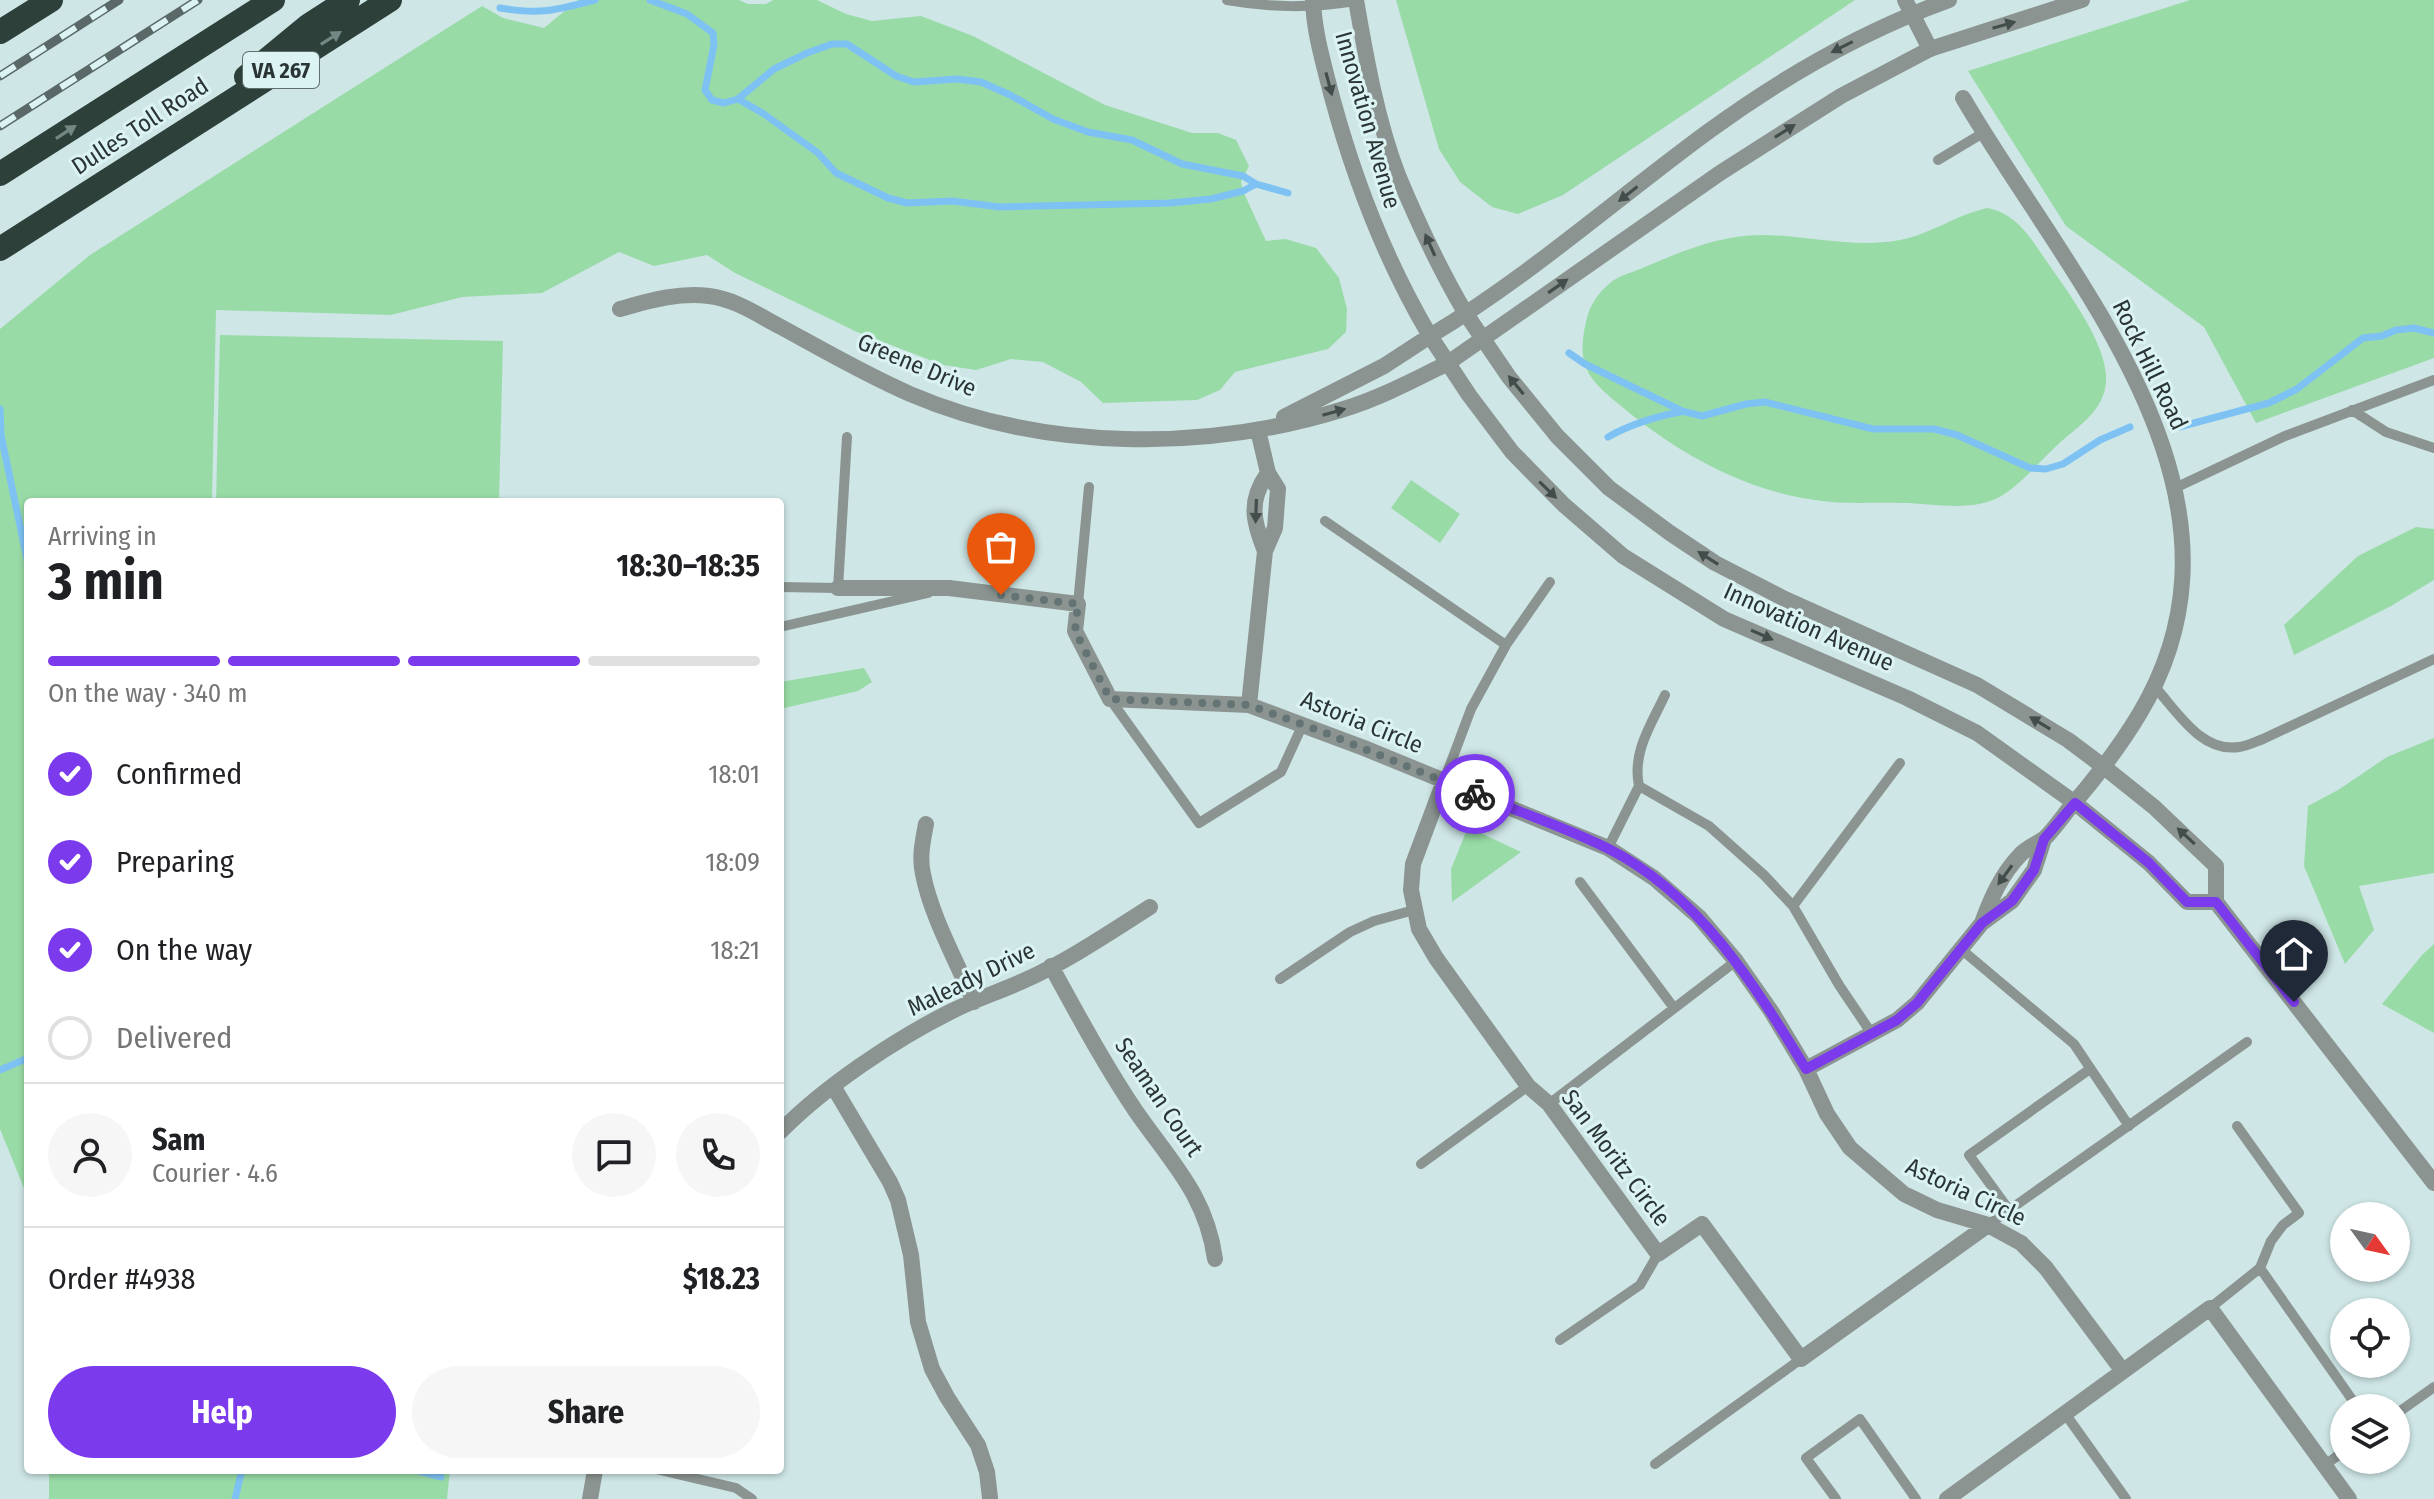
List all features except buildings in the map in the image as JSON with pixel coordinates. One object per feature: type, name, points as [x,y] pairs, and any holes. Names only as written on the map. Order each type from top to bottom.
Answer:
[{"type":"highway","points":[[0,32],[51,0]]},
{"type":"highway","points":[[0,174],[273,0]]},
{"type":"highway","points":[[171,140],[309,25],[348,0]]},
{"type":"highway","name":"Dulles Toll Road","points":[[0,249],[390,0]]},
{"type":"street","name":"Innovation Avenue","points":[[1356,0],[1379,111],[1397,173],[1443,274],[1509,377],[1584,465],[1609,488],[1715,563],[1785,599],[1977,685],[2068,740],[2104,767]]},
{"type":"street","points":[[1430,336],[1510,284],[1710,130],[1758,98],[1908,7],[1949,0]]},
{"type":"street","points":[[1448,363],[1720,173],[1841,96],[1930,49],[2082,0]]},
{"type":"street","name":"Innovation Avenue","points":[[1313,4],[1318,42],[1359,189],[1391,265],[1430,336],[1512,452],[1564,505],[1623,556],[1724,619],[1882,687],[1977,733],[2075,803]]},
{"type":"street","points":[[1908,7],[1930,49]]},
{"type":"street","name":"Rock Hill Road","points":[[1806,1069],[1897,1020],[1917,1003],[1982,923],[2012,901],[2034,870],[2044,839],[2104,767],[2154,686],[2173,636],[2182,575],[2182,537],[2164,449],[2151,413],[2126,359],[2096,307],[1963,98]]},
{"type":"street","name":"Greene Drive","points":[[620,309],[680,295],[711,296],[736,304],[909,393],[1005,424],[1060,433],[1135,439],[1258,430],[1366,402],[1448,363]]},
{"type":"street","name":"Greene Drive","points":[[1258,430],[1384,366],[1430,336]]},
{"type":"street","points":[[1249,705],[1265,551],[1255,526],[1257,489],[1268,473],[1258,430]]},
{"type":"street","points":[[838,588],[949,588],[1078,604],[1075,631],[1110,699]]},
{"type":"street","name":"Astoria Circle","points":[[1110,699],[1249,705],[1608,848],[1654,878],[1699,917],[1736,961],[1771,1011],[1806,1069],[1827,1114],[1850,1148],[1904,1194],[1937,1210],[1988,1225],[2021,1243],[2046,1268],[2122,1370]]},
{"type":"street","points":[[2104,767],[2154,807],[2216,866],[2216,902],[2434,1183]]},
{"type":"street","name":"San Moritz Circle","points":[[1444,781],[1413,864],[1411,890],[1419,929],[1436,958],[1528,1086],[1549,1104],[1658,1254],[1702,1224],[1801,1359]]},
{"type":"street","points":[[2075,803],[2149,863],[2187,902],[2216,902]]},
{"type":"street","points":[[926,824],[921,846],[925,883],[974,1002]]},
{"type":"street","name":"Maleady Drive","points":[[784,1129],[863,1064],[950,1012],[1025,981],[1088,947],[1150,907]]},
{"type":"street","name":"Seaman Court","points":[[1051,966],[1134,1108],[1194,1191],[1212,1233],[1215,1259]]},
{"type":"street","points":[[833,1086],[898,1200],[908,1236],[921,1334],[937,1378],[978,1445],[987,1472],[990,1498]]},
{"type":"street","points":[[1801,1359],[1988,1225]]},
{"type":"street","points":[[1947,1499],[2210,1308],[2349,1499]]},
{"type":"street","points":[[590,1499],[594,1474]]},
{"type":"lane","points":[[1227,0],[1260,6],[1356,0]]},
{"type":"lane","points":[[1938,160],[1983,133]]},
{"type":"lane","points":[[2173,489],[2285,436],[2434,380]]},
{"type":"lane","points":[[2352,410],[2386,432],[2434,448]]},
{"type":"lane","points":[[784,587],[838,588],[847,437]]},
{"type":"lane","points":[[1078,604],[1089,487]]},
{"type":"lane","points":[[1325,521],[1506,645]]},
{"type":"lane","points":[[1444,781],[1471,709],[1506,645],[1550,582]]},
{"type":"lane","points":[[784,626],[949,588]]},
{"type":"lane","points":[[2154,686],[2205,741],[2220,747],[2238,747],[2263,739],[2434,659]]},
{"type":"lane","points":[[1608,848],[1639,786],[1636,770],[1638,754],[1665,695]]},
{"type":"lane","points":[[1110,699],[1199,823],[1281,772],[1303,724]]},
{"type":"lane","points":[[1793,906],[1900,763]]},
{"type":"lane","points":[[1639,786],[1709,826],[1764,875],[1793,906],[1872,1034]]},
{"type":"lane","points":[[1580,882],[1674,1008]]},
{"type":"lane","points":[[1280,979],[1350,932],[1374,921],[1414,910]]},
{"type":"lane","points":[[1962,950],[2074,1044],[2129,1126]]},
{"type":"lane","points":[[1549,1104],[1736,961]]},
{"type":"lane","points":[[1988,1225],[2247,1042]]},
{"type":"lane","points":[[2009,1210],[1969,1155],[2090,1069]]},
{"type":"lane","points":[[1421,1164],[1528,1086]]},
{"type":"lane","points":[[2210,1308],[2260,1268],[2271,1241],[2283,1225],[2299,1213],[2237,1126]]},
{"type":"lane","points":[[1560,1340],[1640,1285],[1658,1254]]},
{"type":"lane","points":[[2260,1268],[2348,1394]]},
{"type":"lane","points":[[1655,1464],[1801,1359]]},
{"type":"lane","points":[[2410,1404],[2434,1387]]},
{"type":"lane","points":[[2064,1412],[2126,1499]]},
{"type":"lane","points":[[1836,1499],[1806,1458],[1860,1419],[1916,1499]]},
{"type":"lane","points":[[2325,1465],[2330,1461]]},
{"type":"lane","points":[[677,1474],[736,1488],[752,1499]]},
{"type":"green space","points":[[578,0],[739,0],[748,4],[766,4],[773,0],[817,0],[846,14],[872,21],[921,16],[973,36],[1105,105],[1192,133],[1218,133],[1236,140],[1249,166],[1241,182],[1243,191],[1266,241],[1286,239],[1316,248],[1339,278],[1347,309],[1346,332],[1328,349],[1235,372],[1220,390],[1197,400],[1103,403],[1081,382],[1043,362],[1011,359],[976,370],[943,365],[857,332],[735,273],[707,255],[654,266],[619,252],[542,293],[462,297],[391,315],[216,310],[212,498],[24,498],[24,1188],[0,1129],[0,329],[90,255],[482,6],[503,18],[544,28]]},
{"type":"green space","points":[[1396,0],[1855,0],[1563,195],[1518,214],[1492,207],[1460,182],[1439,149]]},
{"type":"green space","points":[[2190,0],[2434,0],[2434,358],[2256,423],[2204,327],[2066,226],[1968,71]]},
{"type":"green space","points":[[1987,208],[2008,216],[2032,240],[2085,320],[2099,348],[2106,375],[2106,386],[2094,412],[2021,481],[1995,499],[1955,506],[1832,502],[1782,494],[1756,486],[1706,464],[1658,435],[1605,392],[1586,367],[1583,336],[1589,311],[1598,296],[1617,278],[1669,257],[1699,246],[1745,236],[1865,243],[1900,240]]},
{"type":"green space","points":[[220,335],[503,341],[499,498],[216,498]]},
{"type":"green space","points":[[1411,480],[1460,514],[1440,543],[1391,508]]},
{"type":"green space","points":[[2416,527],[2434,529],[2434,580],[2391,606],[2294,655],[2284,625],[2358,556]]},
{"type":"green space","points":[[864,668],[872,682],[858,691],[784,708],[784,681]]},
{"type":"green space","points":[[2434,738],[2434,873],[2359,886],[2374,930],[2345,964],[2304,866],[2308,806],[2387,757]]},
{"type":"green space","points":[[1468,827],[1521,852],[1452,902],[1451,869]]},
{"type":"green space","points":[[2434,944],[2434,1033],[2382,1004]]},
{"type":"green space","points":[[49,1474],[450,1474],[447,1499],[49,1499]]},
{"type":"waterway","points":[[500,8],[548,10],[595,0]]},
{"type":"waterway","points":[[650,0],[687,14],[713,33],[714,45],[705,90],[712,100],[724,103],[738,99],[774,69],[832,44],[847,44],[896,76],[914,82],[957,79],[981,82],[1053,119],[1088,132],[1132,140],[1182,164],[1243,176],[1256,184],[1288,193]]},
{"type":"waterway","points":[[738,99],[818,153],[836,173],[888,198],[907,203],[952,201],[1000,207],[1170,203],[1211,199],[1243,191],[1256,184]]},
{"type":"waterway","points":[[2179,427],[2269,403],[2297,389],[2363,338],[2414,328],[2434,333]]},
{"type":"waterway","points":[[1569,353],[1585,364],[1682,411],[1702,416],[1765,402],[1873,429],[1934,429],[1957,435],[2030,468],[2046,469],[2063,464],[2100,440],[2130,427]]},
{"type":"waterway","points":[[0,409],[1,435],[24,545]]},
{"type":"waterway","points":[[1608,437],[1625,428],[1680,412]]},
{"type":"waterway","points":[[0,1070],[24,1060]]},
{"type":"waterway","points":[[235,1499],[241,1474]]},
{"type":"waterway","points":[[430,1474],[441,1477]]},
{"type":"railway","points":[[0,76],[119,0]]},
{"type":"railway","points":[[0,126],[198,0]]},
{"type":"way so far","points":[[1001,595],[1078,604],[1075,631],[1110,699],[1249,705],[1475,794]]},
{"type":"route","points":[[1475,794],[1608,848],[1654,878],[1699,917],[1736,961],[1806,1069],[1897,1020],[1917,1003],[1982,923],[2012,901],[2034,870],[2044,839],[2075,803],[2149,863],[2187,902],[2216,902],[2294,1002]]}]
